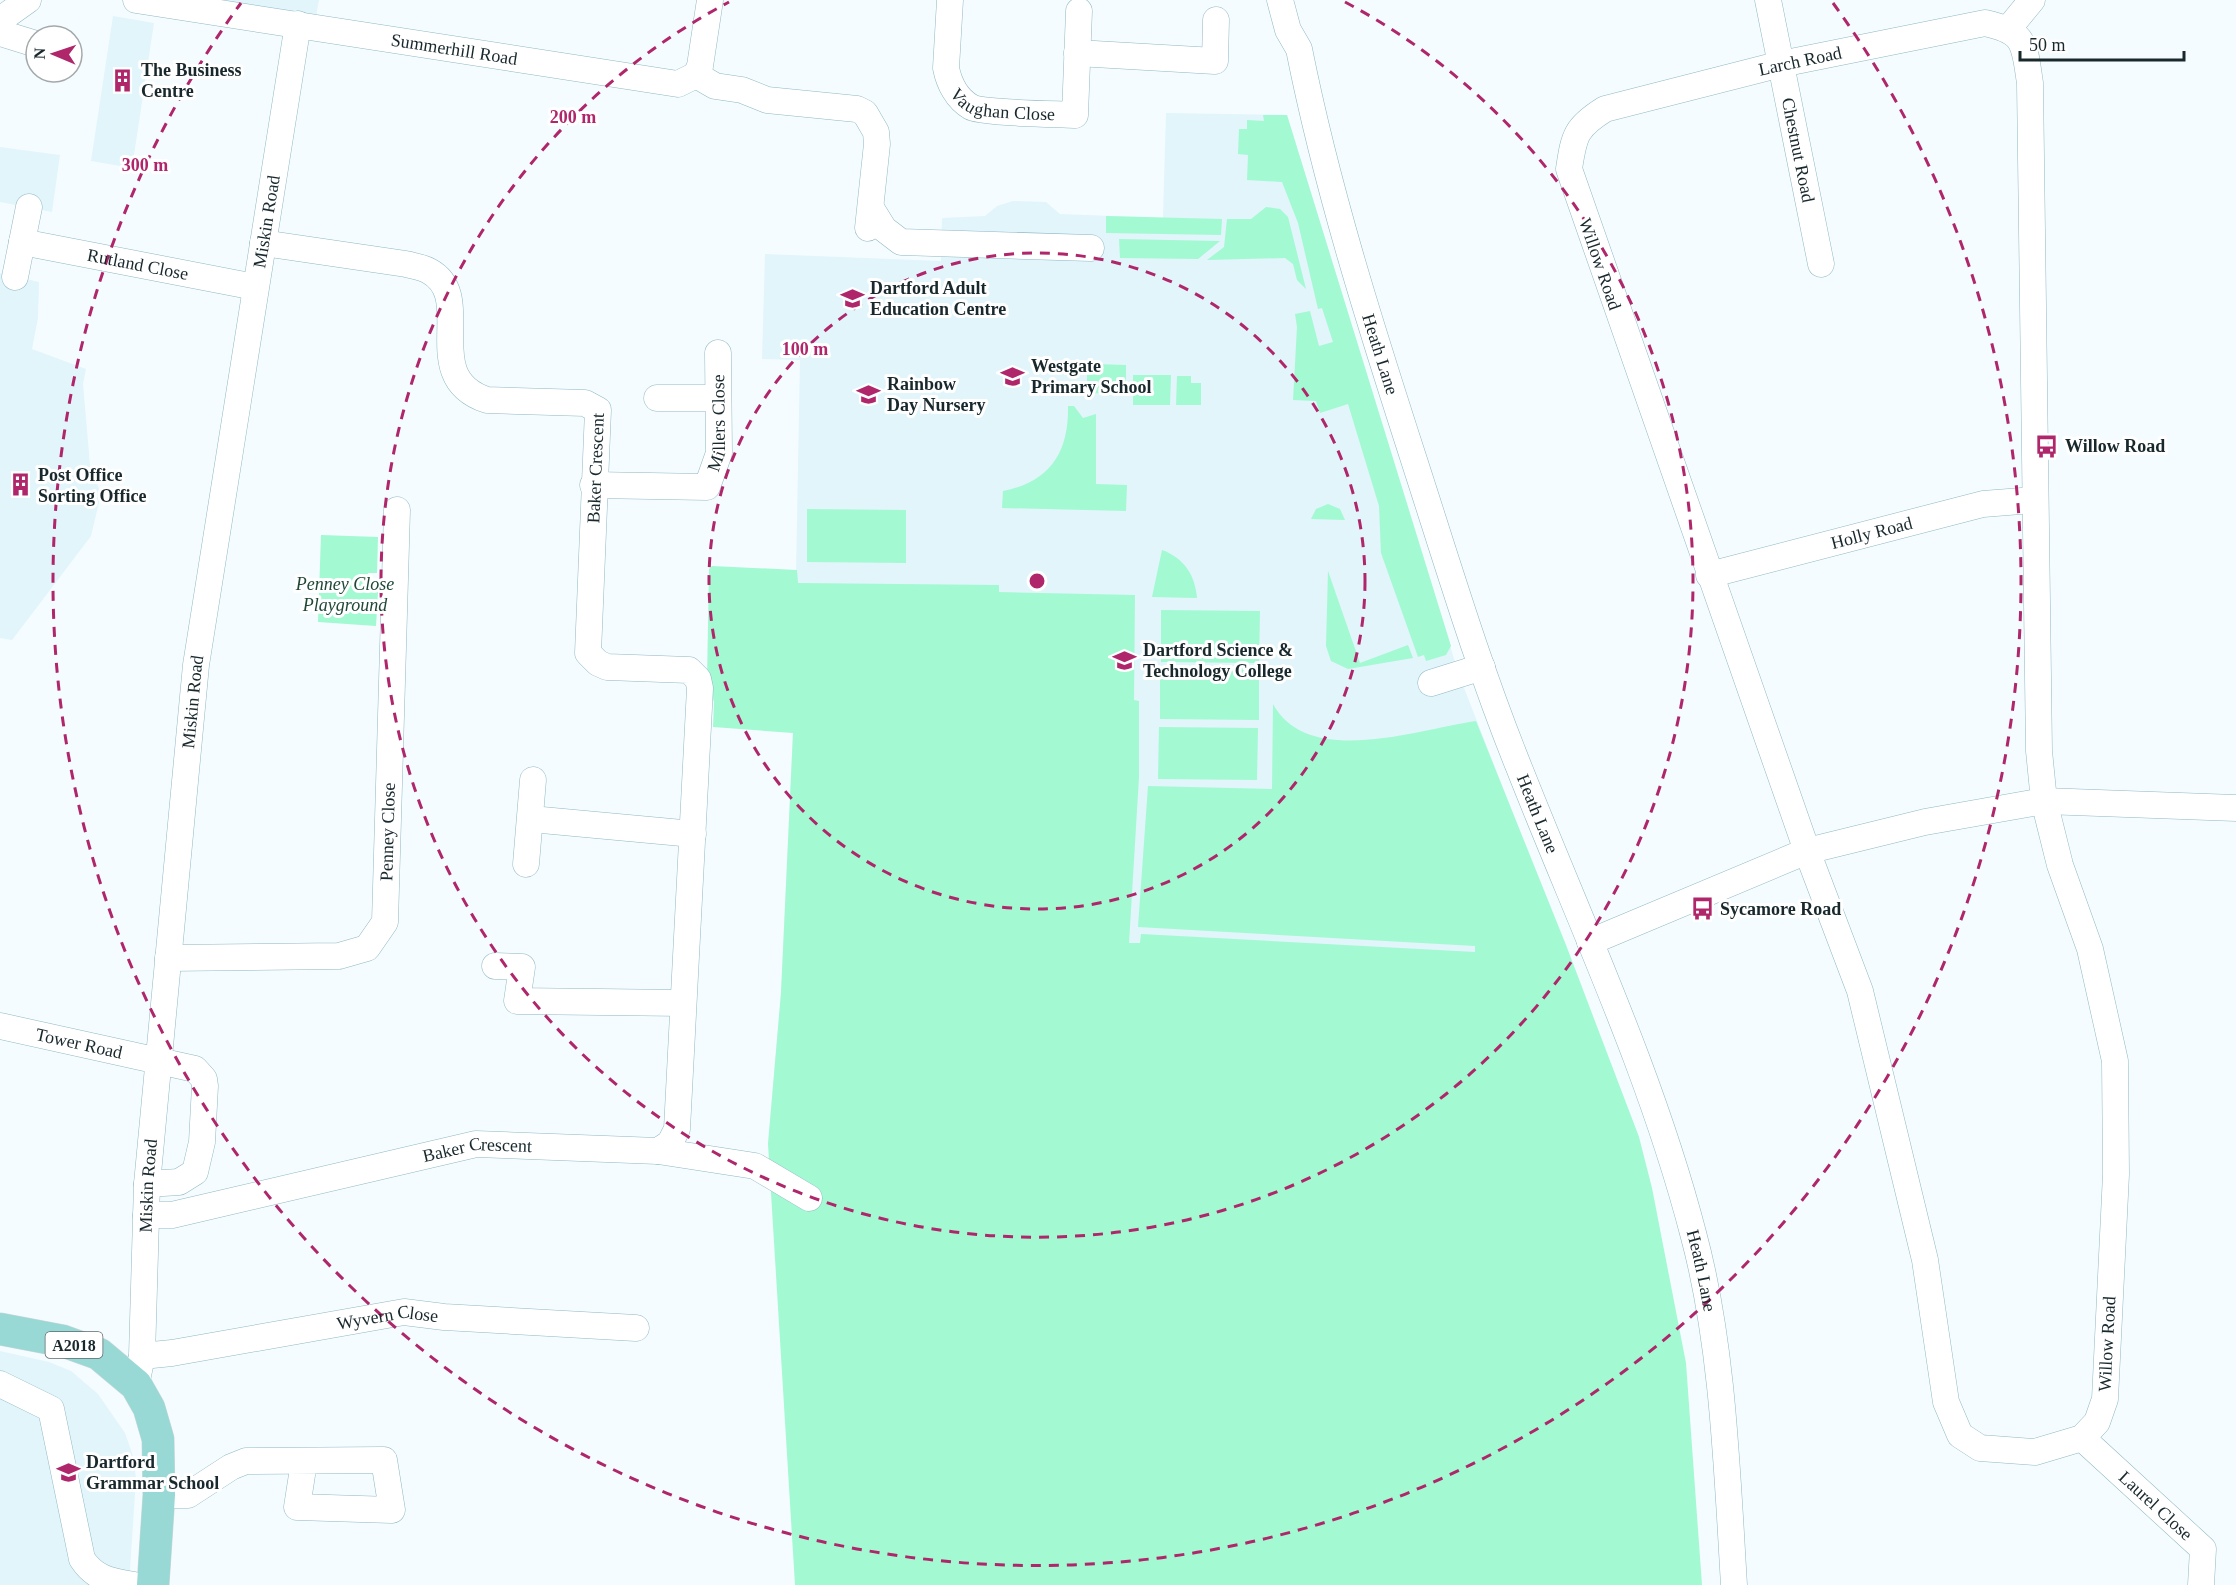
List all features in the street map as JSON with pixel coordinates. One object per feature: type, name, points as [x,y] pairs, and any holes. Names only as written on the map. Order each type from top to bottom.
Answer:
[{"type":"main road","name":"A2018","points":[[0,1329],[63,1341],[139,1371],[158,1439],[159,1495],[153,1585]]},
{"type":"street","points":[[0,20],[28,0]]},
{"type":"street","name":"Summerhill Road","points":[[136,0],[678,84],[696,75]]},
{"type":"street","points":[[710,0],[704,49],[696,75],[715,86],[742,90],[767,100],[866,112],[876,132],[870,218],[901,242],[1091,248]]},
{"type":"street","name":"Vaughan Close","points":[[950,0],[946,68],[952,88],[968,106],[1074,126],[1079,10]]},
{"type":"street","name":"Heath Lane","points":[[1280,0],[1288,30],[1299,49]]},
{"type":"street","name":"Heath Lane","points":[[1299,0],[1299,49],[1334,204],[1359,290],[1482,667],[1516,761],[1590,942],[1660,1125],[1694,1236],[1712,1330],[1727,1472],[1734,1585]]},
{"type":"street","name":"Chestnut Road","points":[[1768,0],[1821,264]]},
{"type":"street","points":[[2009,28],[2032,0]]},
{"type":"street","points":[[1077,53],[1215,61],[1216,20]]},
{"type":"street","name":"Larch Road","points":[[1572,143],[1584,122],[1605,109],[1782,64],[1977,24],[1986,23],[2009,28]]},
{"type":"street","name":"Miskin Road","points":[[139,1371],[147,1184],[196,665],[298,24]]},
{"type":"street","name":"Willow Road","points":[[1572,143],[1569,169],[1575,190],[1708,575],[1860,991],[1926,1260],[1946,1402],[1959,1436],[1980,1448],[2035,1452],[2082,1438],[2097,1422],[2105,1399],[2116,1174],[2115,1061],[2090,949],[2060,865],[2044,801],[2038,751],[2030,83],[2024,45],[2009,28]]},
{"type":"street","points":[[0,33],[24,40]]},
{"type":"street","points":[[15,277],[29,207]]},
{"type":"street","name":"Rutland Close","points":[[22,242],[255,287]]},
{"type":"street","name":"Baker Crescent","points":[[146,1215],[172,1215],[476,1144],[658,1151],[670,1143],[677,1129],[700,688],[698,679],[689,670],[607,668],[588,653],[593,485],[598,410],[585,403],[487,400],[475,396],[461,385],[452,365],[449,348],[450,300],[443,283],[429,271],[406,264],[263,243]]},
{"type":"street","name":"Millers Close","points":[[593,485],[707,487],[718,453],[718,353]]},
{"type":"street","points":[[657,398],[718,399]]},
{"type":"street","name":"Holly Road","points":[[1708,575],[1983,504],[2035,500]]},
{"type":"street","name":"Penney Close","points":[[168,958],[339,956],[367,948],[385,922],[397,510]]},
{"type":"street","points":[[1431,683],[1482,667]]},
{"type":"street","points":[[526,864],[533,780]]},
{"type":"street","points":[[1590,942],[1807,851],[1925,822],[2044,801],[2236,808]]},
{"type":"street","points":[[531,819],[693,834]]},
{"type":"street","points":[[495,966],[522,967],[517,1000],[683,1003]]},
{"type":"street","name":"Tower Road","points":[[0,1026],[195,1069],[204,1079],[202,1142],[195,1172],[190,1178],[179,1182],[147,1184]]},
{"type":"street","points":[[658,1151],[755,1166],[808,1198]]},
{"type":"street","name":"Wyvern Close","points":[[139,1371],[172,1353],[404,1312],[444,1317],[636,1328]]},
{"type":"street","points":[[0,1384],[51,1409],[82,1559],[91,1573],[112,1581],[134,1585]]},
{"type":"street","name":"Laurel Close","points":[[2082,1438],[2203,1549],[2201,1585]]},
{"type":"street","points":[[159,1495],[188,1495],[231,1467],[246,1461],[304,1462]]},
{"type":"shaded area","points":[[226,0],[319,0],[316,16],[225,2]]},
{"type":"shaded area","points":[[113,16],[154,23],[132,168],[91,161]]},
{"type":"shaded area","name":"Dartford Science & Technology College","points":[[1166,113],[1287,115],[1459,675],[1639,1137],[768,1144],[781,993],[793,733],[800,360],[762,359],[765,254],[941,261],[942,218],[985,216],[997,206],[1013,201],[1046,202],[1060,214],[1163,218]]},
{"type":"shaded area","points":[[0,147],[60,155],[52,212],[0,202]]},
{"type":"shaded area","points":[[0,273],[39,282],[38,318],[32,349],[86,369],[83,384],[90,465],[101,494],[91,536],[12,640],[0,638]]},
{"type":"shaded area","name":"Dartford Grammar School","points":[[0,1351],[49,1362],[71,1371],[98,1394],[125,1433],[133,1456],[136,1478],[129,1585],[0,1585]]},
{"type":"green space","points":[[1263,115],[1287,115],[1451,646],[1446,655],[1426,661],[1424,655],[1418,657],[1381,553],[1379,506],[1348,404],[1320,413],[1316,401],[1293,400],[1297,327],[1295,314],[1310,311],[1319,346],[1333,342],[1322,308],[1318,309],[1298,223],[1282,182],[1247,180],[1248,155],[1238,154],[1239,129],[1247,129],[1247,120],[1264,121]]},
{"type":"green space","points":[[1266,207],[1280,209],[1288,217],[1306,289],[1297,280],[1293,264],[1285,258],[1207,260],[1224,247],[1227,219],[1251,219]]},
{"type":"green space","points":[[1106,216],[1222,219],[1221,235],[1106,233]]},
{"type":"green space","points":[[1119,239],[1220,241],[1198,259],[1120,258]]},
{"type":"green space","points":[[1087,359],[1094,359],[1094,364],[1126,365],[1126,394],[1087,393]]},
{"type":"green space","points":[[1133,375],[1171,375],[1170,405],[1133,405]]},
{"type":"green space","points":[[1177,376],[1191,376],[1191,383],[1201,383],[1201,405],[1176,405]]},
{"type":"green space","points":[[1068,406],[1074,406],[1083,418],[1096,414],[1096,484],[1127,485],[1126,511],[1002,508],[1003,491],[1033,480],[1054,462],[1065,437]]},
{"type":"green space","points":[[1328,504],[1340,509],[1345,520],[1311,519],[1316,509]]},
{"type":"green space","points":[[807,509],[906,510],[906,563],[807,562]]},
{"type":"green space","name":"Penney Close Playground","points":[[321,535],[378,537],[377,573],[368,573],[368,582],[378,591],[376,626],[318,622]]},
{"type":"green space","points":[[1162,550],[1170,553],[1187,568],[1194,582],[1197,598],[1152,597]]},
{"type":"green space","points":[[712,566],[797,570],[798,583],[999,585],[999,592],[1135,595],[1134,700],[1139,701],[1139,777],[1129,943],[1140,943],[1141,934],[1475,952],[1475,946],[1138,927],[1148,786],[1272,789],[1273,704],[1289,724],[1311,735],[1338,740],[1366,740],[1396,736],[1476,721],[1566,945],[1639,1137],[1652,1188],[1686,1363],[1702,1585],[795,1585],[768,1144],[781,993],[793,733],[713,727],[714,702],[707,680],[709,569]]},
{"type":"green space","points":[[1328,571],[1360,663],[1408,645],[1413,658],[1348,669],[1331,661],[1326,646]]},
{"type":"green space","points":[[1161,610],[1260,611],[1259,663],[1161,662]]},
{"type":"green space","points":[[1160,667],[1259,668],[1259,720],[1160,719]]},
{"type":"green space","points":[[1159,727],[1258,728],[1257,780],[1158,779]]},
{"type":"place","name":"The Business Centre","points":[[123,80]]},
{"type":"place","name":"Dartford Adult Education Centre","points":[[852,298]]},
{"type":"place","name":"Westgate Primary School","points":[[1013,376]]},
{"type":"place","name":"Rainbow Day Nursery","points":[[869,394]]},
{"type":"place","name":"Willow Road","points":[[2047,446]]},
{"type":"place","name":"Post Office Sorting Office","points":[[20,485]]},
{"type":"place","name":"Dartford Science & Technology College","points":[[1125,660]]},
{"type":"place","name":"Sycamore Road","points":[[1702,909]]},
{"type":"place","name":"Dartford Grammar School","points":[[68,1472]]}]
